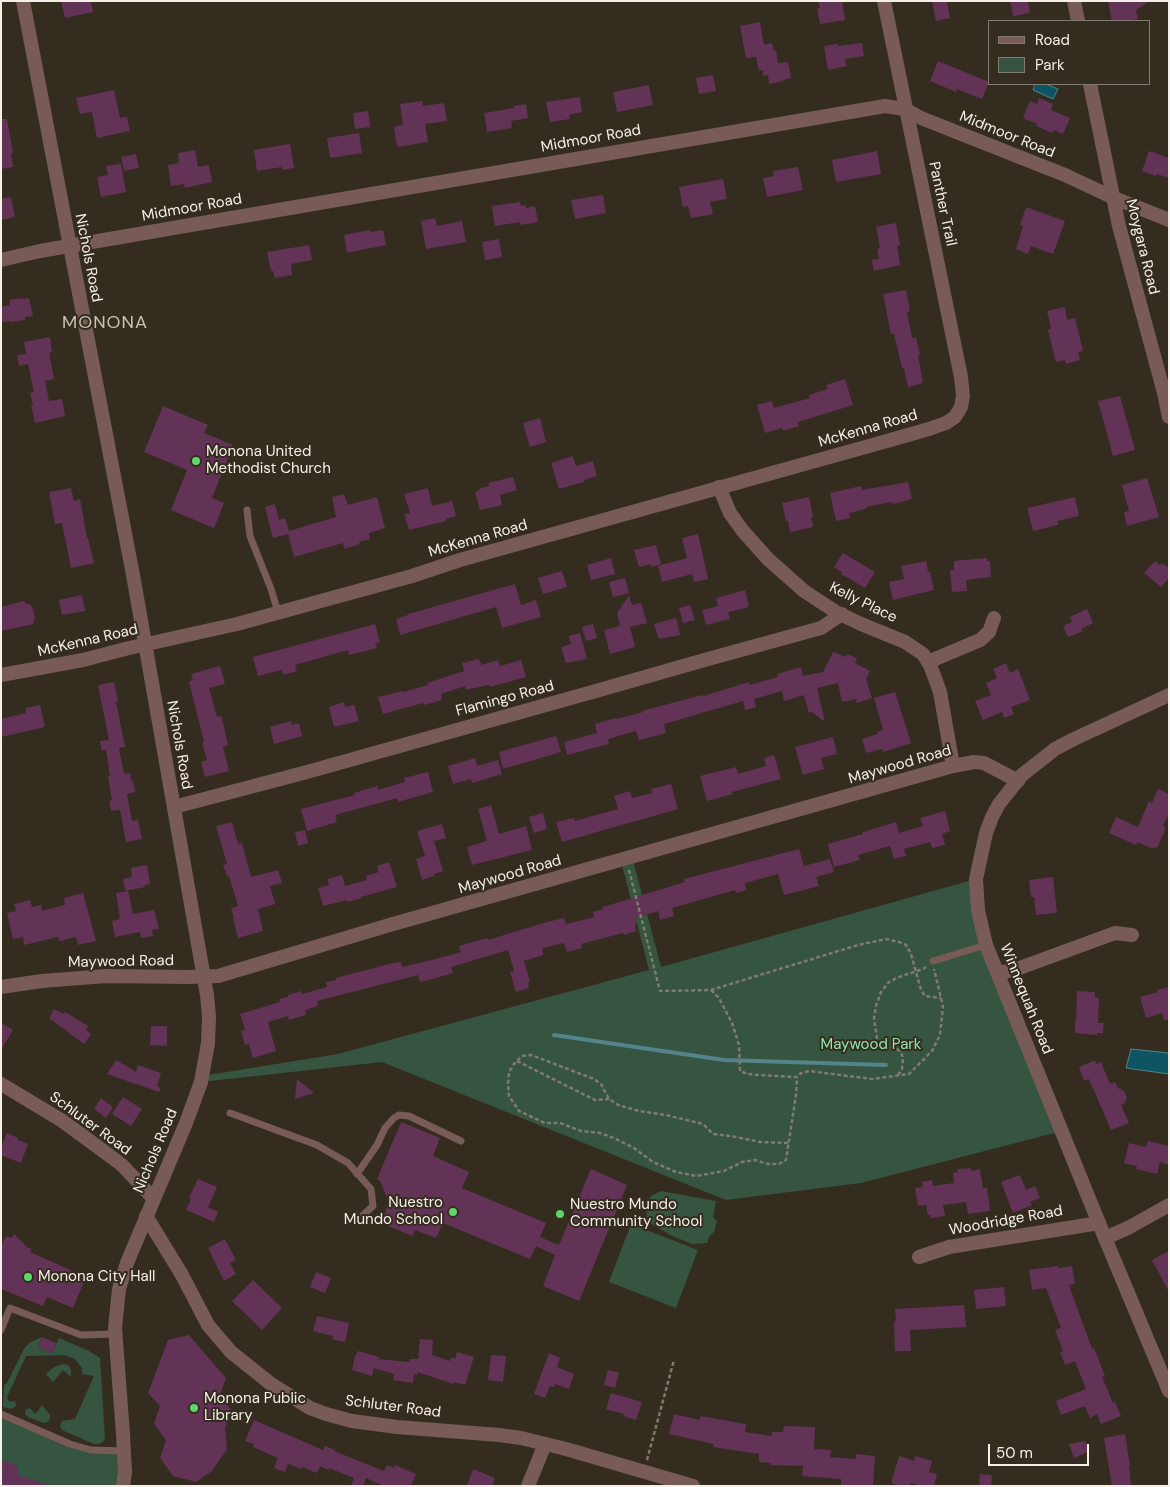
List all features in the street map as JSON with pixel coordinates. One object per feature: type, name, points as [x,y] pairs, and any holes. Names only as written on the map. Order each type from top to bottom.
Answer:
[{"type":"street","name":"Nichols Road","points":[[22,1],[133,574],[204,977],[209,1017],[208,1043],[201,1082],[186,1123],[127,1263],[119,1289],[115,1334],[123,1451],[123,1486]]},
{"type":"street","name":"Panther Trail","points":[[884,1],[961,377],[962,408],[957,413]]},
{"type":"street","points":[[1074,1],[1078,20]]},
{"type":"street","name":"Moygara Road","points":[[1090,85],[1119,226],[1169,417]]},
{"type":"street","name":"Midmoor Road","points":[[1,260],[875,108],[894,107],[1064,175],[1169,220]]},
{"type":"street","name":"McKenna Road","points":[[1,675],[83,660],[228,626],[412,576],[460,560],[929,429],[946,423],[955,417],[957,413]]},
{"type":"street","name":"Kelly Place","points":[[719,488],[730,513],[755,546],[804,591],[842,614],[905,642],[923,654],[940,692],[953,766]]},
{"type":"street","name":"Flamingo Road","points":[[174,808],[821,628],[842,614]]},
{"type":"street","points":[[928,662],[980,640],[990,632],[994,618]]},
{"type":"street","name":"Winnequah Road","points":[[1169,695],[1074,739],[1055,749],[1032,766],[998,804],[992,816],[986,833],[976,879],[978,910],[986,946],[1098,1223],[1169,1390]]},
{"type":"street","name":"Maywood Road","points":[[1,988],[42,981],[106,976],[218,976],[953,766],[974,762],[984,763],[1018,780]]},
{"type":"street","points":[[998,973],[1016,969],[1115,933],[1132,935]]},
{"type":"street","name":"Schluter Road","points":[[1,1084],[61,1120],[102,1150],[122,1166],[153,1198]]},
{"type":"street","points":[[1105,1238],[1128,1228],[1169,1205]]},
{"type":"street","name":"Schluter Road","points":[[146,1216],[182,1275],[208,1325],[231,1352],[271,1384],[310,1408],[352,1421],[521,1438],[693,1486]]},
{"type":"street","name":"Woodridge Road","points":[[919,1257],[948,1247],[1098,1223]]},
{"type":"street","points":[[528,1486],[545,1444]]},
{"type":"lane","points":[[247,510],[250,536],[278,612]]},
{"type":"lane","points":[[933,961],[986,946]]},
{"type":"lane","points":[[230,1113],[317,1146],[348,1163],[371,1190],[373,1206],[363,1215]]},
{"type":"lane","points":[[357,1174],[385,1128],[399,1115],[409,1116],[461,1141]]},
{"type":"lane","points":[[1,1330],[10,1308],[81,1335],[115,1334]]},
{"type":"lane","points":[[1,1414],[70,1444],[91,1450],[123,1451]]},
{"type":"path","points":[[626,859],[660,991],[711,990],[858,945],[886,939],[906,945],[911,954],[921,990],[925,996],[941,998]]},
{"type":"path","points":[[898,1075],[902,1069],[902,1052],[883,1044],[877,1038],[874,1020],[876,1006],[881,992],[889,982],[923,969],[933,961]]},
{"type":"path","points":[[609,1100],[601,1084],[581,1074],[530,1055],[522,1056],[509,1072],[509,1096],[519,1111],[545,1123],[560,1124],[581,1131],[600,1133],[614,1138],[634,1148],[653,1162],[676,1172],[696,1176],[724,1171],[742,1162],[755,1160],[768,1164],[779,1164],[786,1160],[797,1077],[801,1073],[809,1071],[872,1079],[908,1074],[932,1051],[940,1035],[943,1006],[935,978],[933,961]]},
{"type":"path","points":[[711,990],[719,998],[732,1023],[739,1045],[740,1071],[748,1074],[797,1077]]},
{"type":"path","points":[[517,1061],[595,1100],[609,1100],[618,1105],[639,1111],[703,1124],[713,1134],[760,1142],[788,1143]]},
{"type":"path","points":[[643,1471],[674,1360]]},
{"type":"green space","name":"Maywood Park","points":[[632,857],[661,967],[976,879],[978,910],[1062,1131],[861,1183],[726,1200],[382,1062],[201,1082],[202,1076],[338,1054],[649,970],[621,861]]},
{"type":"green space","points":[[661,1191],[716,1201],[713,1217],[717,1221],[714,1232],[710,1235],[707,1243],[692,1244],[670,1235],[650,1223],[647,1218],[646,1206],[651,1196]]},
{"type":"green space","points":[[631,1224],[698,1250],[676,1308],[609,1282]]},
{"type":"green space","points":[[42,1337],[38,1347],[52,1353],[59,1338],[100,1358],[105,1440],[99,1444],[94,1444],[62,1430],[60,1426],[62,1421],[75,1419],[94,1376],[82,1374],[82,1368],[75,1359],[64,1355],[26,1356],[7,1397],[9,1402],[15,1401],[16,1406],[11,1409],[3,1407],[4,1385],[7,1383],[24,1349],[29,1343]]},
{"type":"green space","points":[[63,1364],[68,1365],[71,1370],[71,1377],[63,1370],[53,1382],[46,1374],[54,1367]]},
{"type":"green space","points":[[42,1405],[50,1415],[48,1422],[44,1423],[25,1414],[26,1409],[30,1408],[35,1414]]},
{"type":"green space","points":[[1,1414],[70,1444],[123,1451],[123,1486],[1,1486]]},
{"type":"water","points":[[1035,85],[1048,85],[1058,89],[1053,99],[1033,90]]},
{"type":"water","points":[[1131,1049],[1169,1053],[1169,1074],[1126,1068]]},
{"type":"building","points":[[61,1],[91,1],[93,12],[65,18]]},
{"type":"building","points":[[818,1],[842,1],[845,20],[820,24],[817,9],[820,8]]},
{"type":"building","points":[[932,1],[947,1],[950,18],[936,21]]},
{"type":"building","points":[[1010,1],[1028,1],[1030,13],[1013,16]]},
{"type":"building","points":[[1108,1],[1149,1],[1136,10],[1138,19],[1112,20]]},
{"type":"building","points":[[760,22],[764,45],[772,43],[774,51],[776,50],[778,63],[788,62],[791,78],[769,84],[768,75],[763,76],[763,70],[759,71],[756,57],[746,58],[740,26]]},
{"type":"building","points":[[862,43],[864,56],[845,59],[847,66],[828,70],[824,46]]},
{"type":"building","points":[[938,61],[988,82],[988,84],[982,99],[957,89],[956,92],[930,81]]},
{"type":"building","points":[[713,75],[716,91],[699,94],[696,78]]},
{"type":"building","points":[[649,85],[653,105],[617,112],[613,92]]},
{"type":"building","points":[[114,90],[120,118],[127,117],[130,131],[97,138],[92,112],[80,114],[76,98]]},
{"type":"building","points":[[580,97],[582,112],[569,115],[570,119],[550,122],[546,102]]},
{"type":"building","points":[[1039,98],[1053,104],[1051,110],[1070,118],[1063,134],[1054,130],[1052,133],[1023,118],[1030,101],[1037,104]]},
{"type":"building","points":[[422,101],[423,106],[444,103],[447,121],[425,124],[428,142],[397,147],[394,127],[403,125],[400,104]]},
{"type":"building","points":[[526,104],[528,118],[511,121],[512,128],[487,132],[484,113]]},
{"type":"building","points":[[368,111],[370,127],[355,129],[353,113]]},
{"type":"building","points":[[1,119],[7,119],[13,153],[11,154],[13,167],[1,169]]},
{"type":"building","points":[[359,133],[362,153],[330,158],[327,138]]},
{"type":"building","points":[[290,144],[294,168],[282,170],[282,167],[257,171],[254,150]]},
{"type":"building","points":[[195,150],[198,167],[209,165],[212,182],[185,188],[184,184],[171,186],[168,165],[179,163],[178,153]]},
{"type":"building","points":[[877,151],[881,174],[836,182],[832,160]]},
{"type":"building","points":[[1149,151],[1169,158],[1169,178],[1142,171]]},
{"type":"building","points":[[136,154],[139,168],[124,171],[121,157]]},
{"type":"building","points":[[121,164],[126,192],[101,197],[97,177],[108,175],[106,166]]},
{"type":"building","points":[[798,167],[803,190],[767,197],[763,178],[774,176],[773,171]]},
{"type":"building","points":[[723,179],[727,199],[710,202],[713,214],[691,218],[688,206],[683,207],[679,187]]},
{"type":"building","points":[[603,195],[606,213],[575,219],[571,200]]},
{"type":"building","points":[[11,197],[15,217],[1,220],[1,199]]},
{"type":"building","points":[[520,202],[521,206],[525,205],[526,208],[535,206],[538,222],[521,225],[520,222],[495,226],[492,206]]},
{"type":"building","points":[[1026,207],[1065,221],[1053,254],[1031,246],[1028,254],[1016,249],[1023,226],[1020,225]]},
{"type":"building","points":[[435,218],[437,226],[462,221],[466,242],[426,249],[421,221]]},
{"type":"building","points":[[896,223],[900,245],[897,246],[900,265],[874,271],[872,260],[879,259],[877,249],[880,248],[876,227]]},
{"type":"building","points":[[370,230],[370,232],[383,230],[386,245],[347,253],[344,235]]},
{"type":"building","points":[[499,239],[502,257],[485,260],[482,242]]},
{"type":"building","points":[[309,245],[312,260],[291,264],[292,275],[275,278],[273,271],[271,271],[267,252]]},
{"type":"building","points":[[906,290],[910,311],[907,312],[912,338],[916,337],[923,383],[908,387],[894,334],[891,334],[883,294]]},
{"type":"building","points":[[29,298],[33,316],[25,317],[25,320],[1,322],[1,307],[10,305],[9,300]]},
{"type":"building","points":[[1065,307],[1067,320],[1075,318],[1083,351],[1078,352],[1080,360],[1066,364],[1065,360],[1056,362],[1048,330],[1051,329],[1047,311]]},
{"type":"building","points":[[50,337],[52,352],[49,353],[54,379],[45,381],[49,401],[62,399],[65,416],[35,423],[30,393],[34,392],[28,364],[19,366],[17,355],[26,354],[24,342]]},
{"type":"building","points":[[845,379],[853,405],[798,422],[799,426],[783,431],[782,428],[765,433],[757,405],[772,401],[774,408],[810,398],[809,395],[828,389],[826,385]]},
{"type":"building","points":[[1120,396],[1135,450],[1113,456],[1098,401]]},
{"type":"building","name":"Monona United Methodist Church","points":[[163,406],[208,425],[204,433],[233,445],[212,498],[224,503],[214,528],[171,510],[187,470],[144,452]]},
{"type":"building","points":[[540,418],[546,442],[530,447],[523,423]]},
{"type":"building","points":[[573,456],[576,466],[593,461],[597,476],[559,489],[551,463]]},
{"type":"building","points":[[513,477],[517,490],[500,495],[502,505],[480,510],[475,492],[489,486],[488,483]]},
{"type":"building","points":[[1147,478],[1159,517],[1127,526],[1124,512],[1129,511],[1122,485]]},
{"type":"building","points":[[908,482],[912,499],[894,504],[891,502],[866,507],[866,509],[849,513],[850,518],[836,521],[830,493],[861,486],[862,490]]},
{"type":"building","points":[[71,488],[74,501],[80,499],[94,563],[71,568],[62,523],[55,524],[49,492]]},
{"type":"building","points":[[428,488],[432,506],[452,501],[456,516],[446,519],[446,521],[409,530],[404,514],[410,513],[404,494]]},
{"type":"building","points":[[344,494],[348,505],[377,497],[385,528],[369,533],[370,539],[359,542],[360,544],[344,549],[343,543],[294,557],[288,534],[273,538],[265,507],[275,504],[279,520],[285,518],[289,531],[336,517],[332,497]]},
{"type":"building","points":[[809,497],[813,527],[790,532],[782,503]]},
{"type":"building","points":[[1075,497],[1079,516],[1057,521],[1058,525],[1033,531],[1027,508]]},
{"type":"building","points":[[698,534],[708,579],[694,582],[692,574],[662,582],[658,566],[687,558],[682,538]]},
{"type":"building","points":[[656,545],[661,564],[651,567],[651,564],[639,567],[634,550]]},
{"type":"building","points":[[843,553],[875,572],[865,588],[841,574],[842,572],[834,567]]},
{"type":"building","points":[[611,558],[615,574],[591,580],[587,565]]},
{"type":"building","points":[[987,558],[987,561],[990,561],[991,577],[966,580],[967,591],[952,592],[950,570],[954,570],[954,561]]},
{"type":"building","points":[[926,561],[934,590],[893,600],[889,582],[904,579],[901,566]]},
{"type":"building","points":[[1155,561],[1169,568],[1169,578],[1161,587],[1144,573]]},
{"type":"building","points":[[562,571],[567,587],[543,594],[538,578]]},
{"type":"building","points":[[625,578],[629,593],[613,597],[609,582]]},
{"type":"building","points":[[515,584],[521,605],[536,600],[541,617],[502,628],[496,607],[400,635],[396,619]]},
{"type":"building","points":[[745,590],[749,607],[728,612],[730,619],[706,625],[702,610],[718,606],[716,598]]},
{"type":"building","points":[[82,595],[85,611],[62,615],[59,600]]},
{"type":"building","points":[[629,595],[632,605],[641,603],[647,623],[630,627],[635,647],[610,654],[604,630],[620,626],[617,613]]},
{"type":"building","points":[[23,601],[32,606],[35,619],[33,620],[34,624],[1,631],[1,607]]},
{"type":"building","points":[[690,605],[695,620],[683,623],[679,608]]},
{"type":"building","points":[[1087,609],[1093,623],[1081,629],[1083,631],[1068,637],[1063,626],[1072,622],[1070,617]]},
{"type":"building","points":[[676,618],[680,635],[659,639],[654,624]]},
{"type":"building","points":[[375,624],[380,642],[375,644],[377,648],[349,655],[348,650],[295,665],[297,671],[283,675],[282,670],[258,676],[253,657]]},
{"type":"building","points":[[593,624],[597,638],[586,641],[582,627]]},
{"type":"building","points":[[580,633],[587,659],[566,663],[561,647],[571,644],[569,636]]},
{"type":"building","points":[[833,652],[846,657],[847,654],[857,658],[855,663],[870,671],[866,679],[872,698],[857,703],[856,699],[842,702],[838,683],[817,688],[825,722],[812,712],[809,713],[804,695],[784,701],[782,691],[754,699],[756,707],[745,710],[743,701],[664,724],[666,733],[639,740],[636,731],[608,739],[609,744],[567,755],[564,742],[597,733],[595,724],[749,682],[750,685],[778,677],[777,674],[801,667],[803,676],[823,672]]},
{"type":"building","points":[[479,659],[481,665],[498,660],[500,666],[521,660],[526,677],[490,687],[489,685],[466,690],[465,686],[441,694],[442,700],[383,714],[378,697],[428,685],[427,683],[464,671],[462,663]]},
{"type":"building","points":[[1006,663],[1010,673],[1018,669],[1030,700],[1011,707],[1014,714],[1004,718],[1002,712],[983,720],[975,701],[991,695],[986,683],[997,678],[993,669]]},
{"type":"building","points":[[220,666],[225,684],[209,688],[217,717],[221,716],[224,727],[228,745],[223,747],[229,771],[205,777],[201,762],[207,760],[202,743],[204,742],[189,682],[193,680],[191,674]]},
{"type":"building","points":[[114,682],[125,747],[119,748],[124,774],[130,773],[135,792],[127,794],[132,821],[138,820],[142,839],[126,842],[120,810],[111,811],[109,801],[112,800],[106,750],[102,751],[100,741],[109,740],[98,685]]},
{"type":"building","points":[[895,692],[911,743],[883,752],[882,749],[866,753],[862,739],[878,734],[877,732],[883,730],[874,698]]},
{"type":"building","points":[[344,702],[345,707],[354,705],[359,721],[334,727],[329,707]]},
{"type":"building","points":[[40,705],[45,727],[1,737],[1,719],[26,713],[25,708]]},
{"type":"building","points":[[291,721],[292,725],[299,723],[302,736],[274,744],[270,727]]},
{"type":"building","points":[[556,736],[561,752],[503,769],[499,752]]},
{"type":"building","points":[[833,737],[837,754],[821,758],[824,769],[803,775],[795,747]]},
{"type":"building","points":[[774,755],[781,779],[732,792],[733,794],[707,801],[700,776],[736,767],[738,774],[766,766],[764,758]]},
{"type":"building","points":[[475,758],[477,766],[498,760],[502,774],[472,783],[471,779],[453,784],[448,766]]},
{"type":"building","points":[[428,772],[433,792],[398,802],[397,798],[335,815],[337,822],[307,831],[301,809],[355,795],[354,793],[377,786],[378,790],[405,782],[404,778]]},
{"type":"building","points":[[671,784],[678,809],[562,842],[556,822],[574,818],[575,821],[618,809],[614,796],[630,791],[632,798],[652,793],[651,789]]},
{"type":"building","points":[[1158,789],[1169,794],[1169,813],[1163,826],[1166,828],[1157,848],[1154,847],[1153,849],[1137,842],[1136,845],[1109,833],[1116,817],[1138,827],[1149,801],[1152,803]]},
{"type":"building","points":[[491,805],[499,834],[526,826],[532,850],[472,865],[467,847],[487,841],[478,809]]},
{"type":"building","points":[[945,811],[950,831],[942,834],[945,845],[932,848],[930,842],[904,849],[906,856],[894,859],[890,846],[858,855],[860,860],[834,867],[828,844],[896,822],[899,833],[923,826],[920,818]]},
{"type":"building","points":[[543,813],[547,829],[534,833],[529,817]]},
{"type":"building","points":[[232,822],[238,844],[242,843],[251,877],[278,870],[282,883],[270,886],[275,904],[258,909],[263,931],[238,938],[231,908],[238,906],[229,876],[227,876],[223,865],[227,864],[216,826]]},
{"type":"building","points":[[442,824],[446,838],[434,841],[443,871],[422,880],[416,859],[425,856],[417,831]]},
{"type":"building","points":[[305,830],[308,843],[298,846],[295,832]]},
{"type":"building","points":[[799,849],[804,866],[830,859],[834,872],[816,877],[819,886],[784,895],[778,874],[745,883],[746,890],[736,893],[735,890],[672,908],[674,916],[660,920],[658,911],[635,918],[637,924],[635,925],[636,931],[624,935],[623,933],[581,944],[582,948],[567,952],[564,943],[542,948],[543,955],[524,961],[530,982],[528,983],[529,988],[516,992],[510,972],[514,971],[508,950],[451,967],[453,973],[429,980],[420,982],[418,975],[317,1001],[318,1006],[305,1010],[306,1015],[289,1020],[288,1016],[268,1022],[276,1051],[253,1058],[249,1044],[245,1045],[241,1031],[245,1030],[240,1014],[280,1002],[279,999],[288,997],[288,995],[301,991],[302,994],[327,987],[326,982],[336,980],[336,978],[393,963],[401,962],[402,967],[436,959],[461,952],[459,946],[487,938],[488,940],[547,922],[564,918],[566,924],[594,917],[593,912],[603,909],[603,907],[685,882],[684,879]]},
{"type":"building","points":[[389,862],[397,887],[348,902],[347,900],[323,906],[318,888],[329,885],[327,879],[342,875],[345,886],[367,880],[366,876],[379,872],[377,866]]},
{"type":"building","points":[[147,865],[150,884],[144,885],[145,887],[125,891],[123,879],[132,877],[131,868]]},
{"type":"building","points":[[1053,877],[1057,913],[1036,915],[1034,897],[1031,897],[1029,880]]},
{"type":"building","points":[[128,891],[133,914],[154,910],[159,929],[152,930],[153,936],[141,938],[140,932],[115,937],[112,921],[120,919],[116,893]]},
{"type":"building","points":[[83,893],[96,941],[78,945],[76,937],[60,941],[58,937],[24,945],[23,937],[13,939],[7,913],[16,911],[14,904],[30,900],[32,907],[41,905],[42,911],[65,905],[64,898]]},
{"type":"building","points":[[1169,987],[1169,1020],[1164,1020],[1162,1013],[1146,1018],[1140,997]]},
{"type":"building","points":[[1077,991],[1095,992],[1095,998],[1099,998],[1098,1023],[1104,1023],[1103,1033],[1097,1033],[1097,1035],[1075,1033]]},
{"type":"building","points":[[54,1009],[63,1014],[65,1012],[88,1026],[86,1030],[91,1034],[84,1044],[49,1018]]},
{"type":"building","points":[[1,1023],[13,1030],[1,1050]]},
{"type":"building","points":[[151,1026],[167,1026],[167,1046],[150,1045]]},
{"type":"building","points":[[116,1060],[136,1072],[138,1065],[161,1073],[157,1086],[161,1088],[159,1092],[107,1074]]},
{"type":"building","points":[[1093,1061],[1096,1064],[1101,1062],[1110,1084],[1115,1082],[1118,1088],[1124,1091],[1127,1098],[1124,1104],[1121,1105],[1129,1123],[1111,1130],[1089,1079],[1084,1081],[1079,1067]]},
{"type":"building","points":[[297,1079],[314,1093],[295,1099]]},
{"type":"building","points":[[123,1097],[142,1109],[131,1126],[112,1114]]},
{"type":"building","points":[[101,1098],[113,1107],[106,1118],[94,1109]]},
{"type":"building","name":"Nuestro Mundo School","points":[[401,1122],[440,1138],[433,1156],[469,1172],[462,1188],[546,1223],[540,1237],[559,1245],[591,1169],[627,1185],[579,1301],[543,1286],[555,1255],[536,1246],[530,1259],[443,1223],[436,1238],[415,1230],[412,1236],[381,1223],[389,1202],[380,1181],[377,1179]]},
{"type":"building","points":[[7,1133],[18,1138],[17,1140],[28,1144],[21,1163],[1,1155],[1,1148]]},
{"type":"building","points":[[1148,1141],[1169,1146],[1169,1165],[1160,1162],[1157,1174],[1136,1169],[1137,1166],[1124,1163],[1129,1143],[1146,1147]]},
{"type":"building","points":[[971,1168],[971,1171],[980,1169],[983,1189],[987,1187],[990,1211],[968,1214],[966,1202],[943,1205],[945,1216],[931,1218],[928,1215],[926,1205],[918,1206],[915,1188],[923,1187],[922,1182],[932,1180],[933,1186],[954,1183],[953,1173],[958,1172],[957,1169]]},
{"type":"building","points":[[1020,1175],[1026,1190],[1035,1186],[1040,1198],[1030,1202],[1032,1205],[1013,1213],[1001,1182]]},
{"type":"building","points":[[198,1179],[217,1187],[208,1207],[218,1212],[214,1222],[186,1210],[191,1199],[189,1198]]},
{"type":"building","name":"Monona City Hall","points":[[14,1234],[27,1247],[32,1249],[30,1252],[86,1277],[73,1308],[47,1297],[43,1306],[1,1289],[1,1245],[7,1236],[12,1238]]},
{"type":"building","points":[[225,1239],[236,1260],[230,1263],[236,1274],[224,1281],[208,1248]]},
{"type":"building","points":[[1169,1251],[1169,1292],[1152,1260]]},
{"type":"building","points":[[1058,1266],[1058,1268],[1072,1266],[1075,1284],[1069,1285],[1092,1349],[1094,1348],[1105,1376],[1102,1377],[1121,1416],[1101,1424],[1097,1414],[1090,1418],[1085,1406],[1061,1415],[1056,1401],[1086,1389],[1075,1361],[1065,1365],[1060,1352],[1063,1351],[1055,1330],[1061,1328],[1046,1288],[1032,1290],[1029,1270]]},
{"type":"building","points":[[316,1272],[331,1278],[325,1293],[310,1287]]},
{"type":"building","points":[[253,1280],[282,1308],[262,1330],[232,1301]]},
{"type":"building","points":[[1004,1287],[1006,1306],[976,1309],[974,1290]]},
{"type":"building","points":[[964,1305],[966,1327],[910,1330],[911,1351],[895,1351],[895,1309]]},
{"type":"building","points":[[317,1316],[349,1323],[345,1342],[332,1339],[333,1336],[313,1331]]},
{"type":"building","name":"Monona Public Library","points":[[189,1335],[226,1378],[220,1395],[231,1410],[225,1428],[227,1449],[212,1471],[196,1482],[173,1476],[160,1458],[166,1440],[154,1424],[160,1406],[148,1393],[168,1340]]},
{"type":"building","points":[[42,1337],[56,1343],[52,1353],[38,1347]]},
{"type":"building","points":[[420,1339],[433,1340],[432,1355],[450,1361],[451,1358],[455,1359],[457,1352],[474,1357],[465,1385],[454,1382],[454,1384],[417,1372],[417,1375],[414,1374],[413,1383],[393,1380],[394,1374],[374,1368],[372,1376],[352,1370],[358,1351],[379,1357],[379,1359],[409,1362],[410,1359],[418,1359]]},
{"type":"building","points":[[549,1353],[560,1358],[557,1367],[574,1374],[569,1389],[555,1384],[554,1387],[550,1386],[545,1398],[534,1394]]},
{"type":"building","points":[[491,1355],[506,1356],[503,1382],[488,1380]]},
{"type":"building","points":[[608,1370],[619,1373],[615,1388],[604,1385]]},
{"type":"building","points":[[611,1393],[642,1402],[636,1420],[623,1416],[624,1414],[606,1409]]},
{"type":"building","points":[[674,1414],[700,1420],[700,1416],[746,1424],[745,1432],[772,1436],[772,1432],[783,1432],[784,1426],[815,1427],[814,1449],[831,1450],[830,1457],[856,1459],[856,1454],[875,1456],[873,1486],[841,1486],[841,1479],[802,1476],[803,1466],[770,1465],[771,1463],[759,1462],[759,1454],[713,1447],[714,1444],[669,1434]]},
{"type":"building","points":[[254,1420],[323,1450],[325,1446],[384,1471],[387,1465],[394,1468],[395,1465],[416,1474],[411,1486],[384,1486],[366,1478],[363,1486],[351,1486],[354,1478],[320,1466],[317,1473],[288,1464],[285,1472],[274,1468],[278,1458],[253,1447],[254,1444],[245,1441]]},
{"type":"building","points":[[1125,1434],[1131,1486],[1112,1486],[1104,1438]]},
{"type":"building","points":[[1085,1441],[1090,1451],[1074,1458],[1069,1444]]},
{"type":"building","points":[[899,1456],[914,1461],[915,1456],[932,1461],[929,1472],[937,1474],[934,1486],[921,1486],[911,1483],[910,1486],[901,1486],[891,1483]]},
{"type":"building","points":[[1,1462],[10,1462],[18,1468],[18,1475],[45,1484],[45,1486],[1,1486]]},
{"type":"building","points":[[473,1469],[495,1478],[492,1486],[467,1486]]},
{"type":"building","points":[[980,1474],[992,1475],[991,1486],[979,1486]]},
{"type":"waterway","points":[[554,1035],[724,1060],[886,1065]]},
{"type":"place","name":"Monona United Methodist Church","points":[[196,461]]},
{"type":"place","name":"Nuestro Mundo School","points":[[453,1212]]},
{"type":"place","name":"Nuestro Mundo Community School","points":[[560,1214]]},
{"type":"place","name":"Monona City Hall","points":[[28,1277]]},
{"type":"place","name":"Monona Public Library","points":[[194,1408]]},
{"type":"district","name":"MONONA","points":[[105,323]]}]
